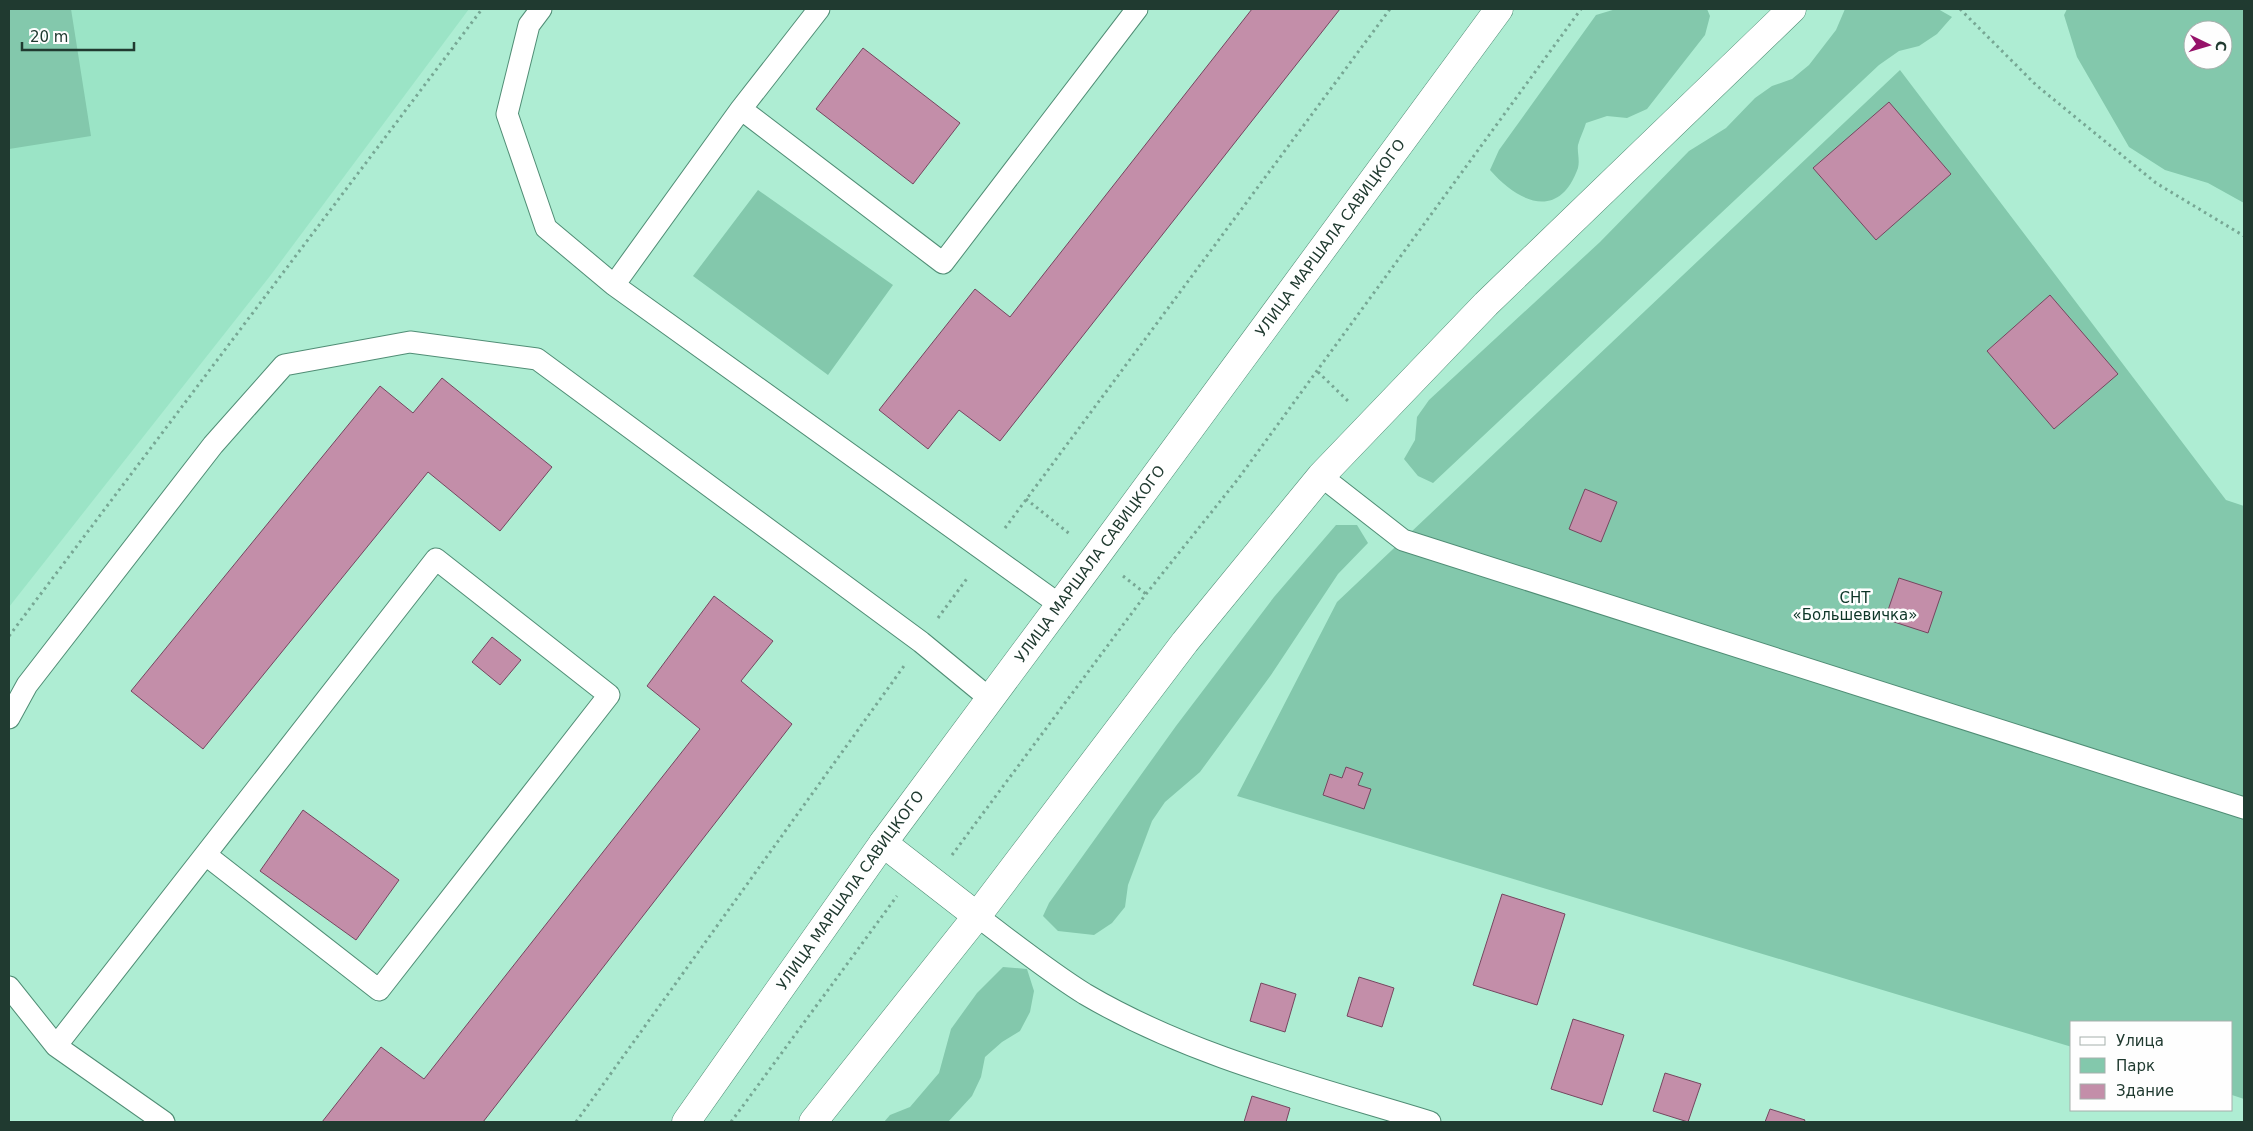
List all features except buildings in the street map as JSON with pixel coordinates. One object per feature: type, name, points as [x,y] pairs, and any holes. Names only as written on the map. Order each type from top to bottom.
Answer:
[{"type":"street","name":"УЛИЦА МАРШАЛА САВИЦКОГО","points":[[686,1122],[882,843],[989,698],[1060,606],[1499,9]]},
{"type":"street","points":[[812,1122],[977,916],[1185,642],[1321,476],[1486,304],[1792,9]]},
{"type":"street","points":[[882,843],[977,916]]},
{"type":"lane","points":[[541,9],[529,25],[507,114],[546,228],[614,285],[1060,606]]},
{"type":"lane","points":[[614,285],[741,109],[819,9]]},
{"type":"lane","points":[[741,109],[943,263],[1137,9]]},
{"type":"lane","points":[[9,718],[27,685],[213,445],[284,365],[410,342],[537,359],[921,642],[989,698]]},
{"type":"lane","points":[[1321,476],[1403,540],[2244,808]]},
{"type":"lane","points":[[56,1046],[436,559],[609,694],[379,990],[206,855]]},
{"type":"lane","points":[[977,916],[1084,993],[1194,1047],[1264,1072],[1430,1122]]},
{"type":"lane","points":[[9,987],[56,1046],[164,1122]]},
{"type":"path","points":[[9,636],[482,9]]},
{"type":"path","points":[[731,1122],[1238,479],[1581,9]]},
{"type":"path","points":[[1960,9],[2036,86],[2156,183],[2244,236]]},
{"type":"shaded area","points":[[9,9],[469,9],[270,276],[9,607]]},
{"type":"green space","points":[[9,9],[71,9],[91,136],[9,149]]},
{"type":"green space","points":[[1616,9],[1707,9],[1710,16],[1705,35],[1647,109],[1627,118],[1607,116],[1586,123],[1578,145],[1578,168],[1570,185],[1560,195],[1549,201],[1526,198],[1501,182],[1490,170],[1499,150],[1596,15]]},
{"type":"green space","points":[[1845,9],[1938,9],[1952,17],[1937,34],[1919,46],[1899,51],[1879,65],[1433,483],[1418,476],[1404,459],[1415,440],[1417,417],[1429,400],[1600,242],[1689,151],[1726,128],[1755,98],[1772,86],[1792,79],[1809,65],[1836,30]]},
{"type":"green space","points":[[2067,9],[2244,9],[2244,203],[2208,183],[2165,170],[2129,147],[2077,57],[2064,15]]},
{"type":"green space","name":"СНТ «Большевичка»","points":[[1900,70],[2226,500],[2244,506],[2244,1099],[2233,1095],[2233,1021],[2070,1021],[2070,1046],[1237,796],[1337,602]]},
{"type":"green space","points":[[758,190],[893,285],[828,375],[693,276]]},
{"type":"green space","points":[[1336,525],[1357,525],[1368,543],[1338,574],[1271,675],[1200,772],[1165,802],[1152,821],[1128,885],[1125,907],[1112,923],[1094,935],[1058,931],[1043,916],[1049,903],[1176,726],[1274,597]]},
{"type":"green space","points":[[1003,967],[1027,969],[1034,991],[1030,1012],[1020,1031],[1002,1042],[985,1057],[981,1077],[972,1096],[948,1122],[884,1122],[890,1115],[910,1107],[939,1073],[951,1029],[977,993]]}]
